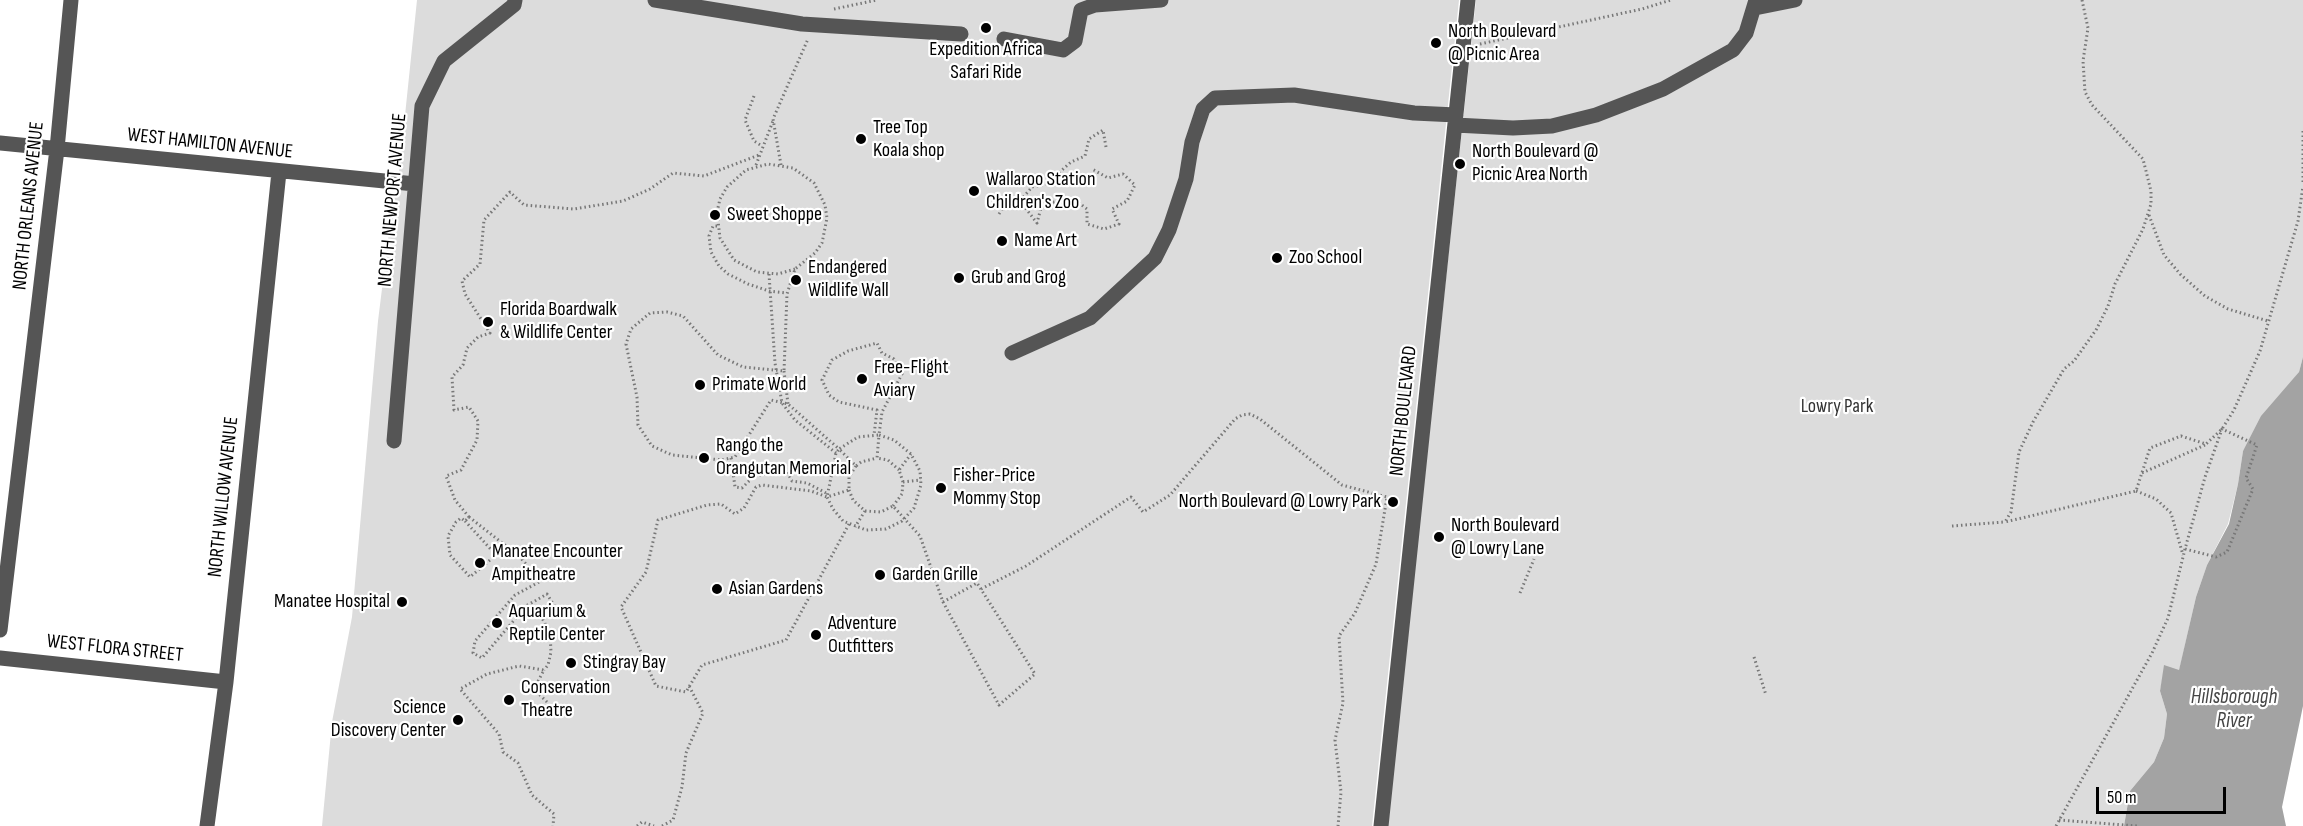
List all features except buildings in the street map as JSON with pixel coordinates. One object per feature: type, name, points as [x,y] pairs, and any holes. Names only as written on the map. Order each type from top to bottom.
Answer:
[{"type":"street","name":"NORTH ORLEANS AVENUE","points":[[0,630],[57,149],[71,0]]},
{"type":"street","name":"NORTH NEWPORT AVENUE","points":[[394,441],[422,106],[444,61],[514,5],[514,0]]},
{"type":"street","points":[[655,0],[802,24],[961,34]]},
{"type":"street","points":[[1004,39],[1063,50],[1075,41],[1081,10],[1095,5],[1161,0]]},
{"type":"street","name":"NORTH BOULEVARD","points":[[1381,826],[1468,0]]},
{"type":"street","points":[[1012,353],[1090,318],[1155,258],[1169,230],[1186,179],[1192,142],[1203,109],[1215,98],[1294,94],[1514,128],[1552,126],[1596,115],[1663,89],[1733,50],[1746,33],[1756,4],[1796,0]]},
{"type":"street","name":"WEST HAMILTON AVENUE","points":[[0,143],[415,184]]},
{"type":"street","name":"NORTH WILLOW AVENUE","points":[[207,826],[226,682],[279,172]]},
{"type":"street","name":"WEST FLORA STREET","points":[[0,658],[226,682]]},
{"type":"path","points":[[827,10],[877,0]]},
{"type":"path","points":[[1485,42],[1642,9],[1671,0]]},
{"type":"path","points":[[2004,522],[2011,512],[2019,452],[2033,422],[2064,369],[2074,361],[2096,330],[2149,212],[2151,191],[2143,159],[2092,105],[2085,92],[2082,76],[2088,28],[2082,0]]},
{"type":"path","points":[[756,166],[773,119],[812,30]]},
{"type":"path","points":[[754,96],[745,120],[754,141],[762,146]]},
{"type":"path","points":[[773,119],[781,165]]},
{"type":"path","points":[[999,214],[1005,205],[1020,201],[1032,187],[1046,184],[1071,162],[1085,156],[1089,139],[1103,130],[1106,147]]},
{"type":"path","points":[[2056,826],[2152,653],[2168,618],[2205,477],[2223,429],[2234,410],[2259,351],[2298,221],[2303,185],[2303,131]]},
{"type":"path","points":[[547,702],[534,689],[548,665],[551,652],[550,633],[541,616],[555,607],[547,594],[526,606],[482,658],[473,653],[475,641],[515,595],[541,581],[519,556],[469,516],[455,500],[446,476],[461,470],[477,440],[478,421],[469,407],[454,410],[452,377],[463,365],[467,348],[478,337],[490,333],[465,294],[462,280],[480,264],[484,220],[510,192],[524,206],[574,209],[623,201],[650,189],[673,173],[704,176],[759,155]]},
{"type":"path","points":[[781,165],[804,174],[814,183],[823,200],[827,218],[824,237],[815,254],[795,269],[769,274],[751,270],[734,260],[720,238],[717,226],[718,206],[727,187],[736,176],[756,166],[781,165]]},
{"type":"path","points":[[1020,201],[1037,223],[1042,204],[1074,199],[1087,209],[1087,224],[1104,229],[1119,224],[1112,209],[1127,201],[1135,185],[1123,174],[1108,178],[1092,169]]},
{"type":"path","points":[[2149,212],[2164,255],[2181,275],[2205,296],[2228,309],[2268,321]]},
{"type":"path","points":[[717,226],[713,226],[709,236],[711,252],[719,266],[728,274],[769,291],[787,294]]},
{"type":"path","points":[[788,404],[784,371],[787,294],[795,269]]},
{"type":"path","points":[[769,274],[776,370],[782,403],[795,420],[856,466]]},
{"type":"path","points":[[784,371],[743,367],[718,355],[683,316],[667,312],[650,313],[631,329],[627,348],[637,397],[638,424],[652,446],[672,455],[722,460],[731,458],[735,456],[771,400],[788,404],[837,451]]},
{"type":"path","points":[[877,435],[882,412],[902,374],[894,360],[882,353],[877,343],[848,351],[832,360],[822,380],[829,395],[839,402],[877,410],[877,435],[877,458]]},
{"type":"path","points":[[981,589],[1026,566],[1131,497],[1143,512],[1170,495],[1235,419],[1242,415],[1250,414],[1260,419],[1342,485],[1387,497],[1376,564],[1355,613],[1339,636],[1343,703],[1335,740],[1341,792],[1338,826]]},
{"type":"path","points":[[2185,549],[2216,557],[2226,552],[2253,489],[2246,478],[2257,445],[2223,429]]},
{"type":"path","points":[[2142,474],[2206,444],[2223,429]]},
{"type":"path","points":[[731,458],[735,487],[742,488],[753,477],[785,468],[792,481],[807,483],[827,495],[838,516],[849,524],[877,530],[894,526],[904,520],[918,499],[921,480],[912,454],[894,440],[877,435],[858,437],[837,451],[827,495]]},
{"type":"path","points":[[2136,491],[2150,448],[2181,436],[2206,444]]},
{"type":"path","points":[[899,470],[912,454]]},
{"type":"path","points":[[877,458],[888,460],[899,470],[903,482],[902,494],[893,506],[881,512],[865,511],[853,500],[849,490],[849,477],[861,462],[877,458]]},
{"type":"path","points":[[903,482],[921,480]]},
{"type":"path","points":[[849,490],[827,495],[762,485],[756,487],[744,508],[735,514],[721,504],[707,505],[658,519],[646,572],[621,607],[656,686],[686,692],[702,665],[786,639],[849,524]]},
{"type":"path","points":[[1952,526],[2004,522],[2136,491],[2156,499],[2170,513],[2183,556]]},
{"type":"path","points":[[893,506],[920,536],[943,602],[999,705],[1035,674],[977,583],[943,602]]},
{"type":"path","points":[[855,527],[865,511]]},
{"type":"path","points":[[465,521],[469,516]]},
{"type":"path","points":[[461,518],[465,521],[496,555],[470,577],[450,555],[448,536],[456,522],[461,518]]},
{"type":"path","points":[[1520,592],[1534,559]]},
{"type":"path","points":[[1754,657],[1766,695]]},
{"type":"path","points":[[544,670],[519,666],[487,674],[460,688],[500,734],[503,752],[518,763],[532,795],[554,814],[553,826]]},
{"type":"path","points":[[662,826],[673,820],[682,788],[686,753],[703,713],[689,686]]},
{"type":"path","points":[[2060,820],[2137,826]]},
{"type":"path","points":[[637,826],[642,822],[654,826]]},
{"type":"green space","points":[[417,0],[1459,0],[1372,826],[322,826],[332,722],[352,617],[378,321],[394,192],[397,192]]},
{"type":"green space","name":"Lowry Park","points":[[1476,0],[2303,0],[2303,357],[2299,372],[2243,451],[2228,524],[2207,565],[2196,597],[2179,671],[2165,666],[2160,691],[2167,714],[2164,738],[2154,762],[2130,791],[2124,826],[1387,826]]},
{"type":"water","name":"Hillsborough River","points":[[2303,357],[2303,706],[2282,807],[2286,826],[2124,826],[2130,791],[2154,762],[2164,738],[2167,714],[2160,691],[2164,665],[2179,670],[2196,597],[2207,565],[2229,524],[2243,451],[2261,416],[2299,372]]},
{"type":"place","name":"Expedition Africa Safari Ride","points":[[986,28]]},
{"type":"place","name":"North Boulevard @ Picnic Area","points":[[1436,43]]},
{"type":"place","name":"Tree Top Koala shop","points":[[861,139]]},
{"type":"place","name":"North Boulevard @ Picnic Area North","points":[[1460,164]]},
{"type":"place","name":"Wallaroo Station Children's Zoo","points":[[974,191]]},
{"type":"place","name":"Sweet Shoppe","points":[[715,215]]},
{"type":"place","name":"Name Art","points":[[1002,241]]},
{"type":"place","name":"Zoo School","points":[[1277,258]]},
{"type":"place","name":"Grub and Grog","points":[[959,278]]},
{"type":"place","name":"Endangered Wildlife Wall","points":[[796,280]]},
{"type":"place","name":"Florida Boardwalk & Wildlife Center","points":[[488,322]]},
{"type":"place","name":"Free-Flight Aviary","points":[[862,379]]},
{"type":"place","name":"Primate World","points":[[700,385]]},
{"type":"place","name":"Rango the Orangutan Memorial","points":[[704,458]]},
{"type":"place","name":"Fisher-Price Mommy Stop","points":[[941,488]]},
{"type":"place","name":"North Boulevard @ Lowry Park","points":[[1393,502]]},
{"type":"place","name":"North Boulevard @ Lowry Lane","points":[[1439,537]]},
{"type":"place","name":"Manatee Encounter Ampitheatre","points":[[480,563]]},
{"type":"place","name":"Garden Grille","points":[[880,575]]},
{"type":"place","name":"Asian Gardens","points":[[717,589]]},
{"type":"place","name":"Manatee Hospital","points":[[402,602]]},
{"type":"place","name":"Aquarium & Reptile Center","points":[[497,623]]},
{"type":"place","name":"Adventure Outfitters","points":[[816,635]]},
{"type":"place","name":"Stingray Bay","points":[[571,663]]},
{"type":"place","name":"Conservation Theatre","points":[[509,700]]},
{"type":"place","name":"Science Discovery Center","points":[[458,720]]}]
